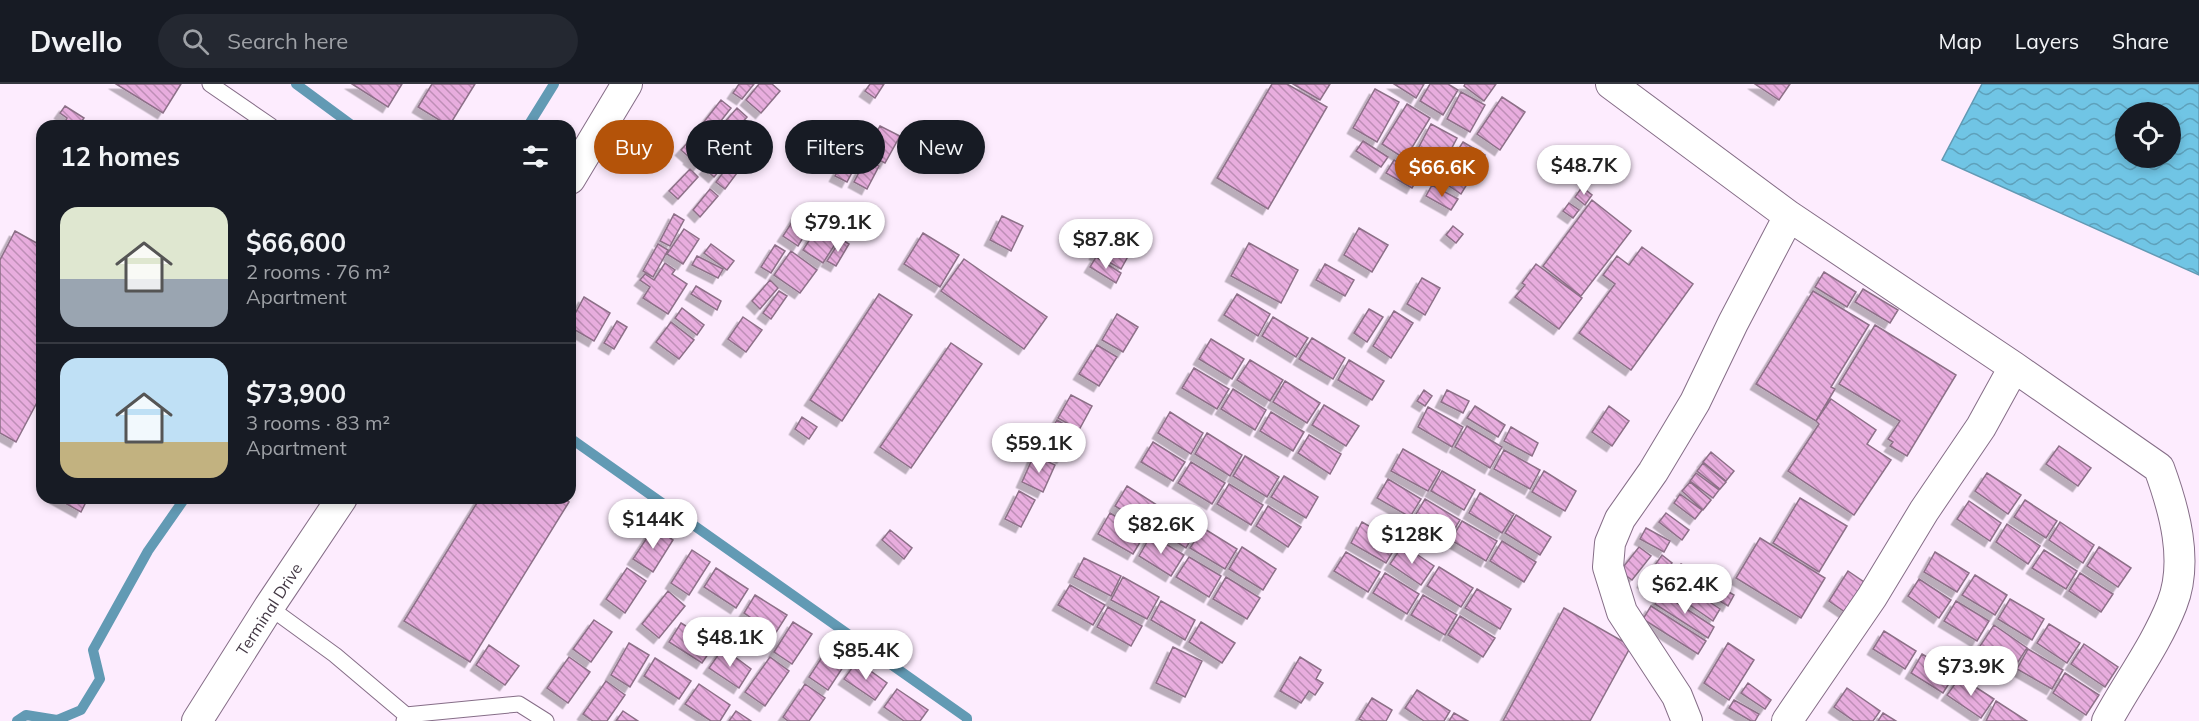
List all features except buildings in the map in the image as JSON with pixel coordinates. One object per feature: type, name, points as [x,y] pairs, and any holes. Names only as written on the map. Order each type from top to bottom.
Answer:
[{"type":"street","points":[[576,169],[627,84]]},
{"type":"street","points":[[1611,84],[1789,216],[2014,367],[2159,468],[2169,496],[2178,537],[2179,573],[2173,603],[2150,649],[2124,688],[2107,721]]},
{"type":"street","points":[[1687,721],[1677,696],[1622,612],[1608,567],[1610,543],[1620,519],[1653,472],[1695,402],[1732,324],[1789,216]]},
{"type":"street","points":[[1787,721],[1872,597],[1924,511],[1981,427],[2014,367]]},
{"type":"street","name":"Terminal Drive","points":[[197,721],[338,504]]},
{"type":"lane","points":[[210,84],[262,120]]},
{"type":"lane","points":[[269,607],[335,655],[405,718],[519,704],[546,721]]},
{"type":"water","points":[[1982,84],[2199,84],[2199,275],[1942,160]]},
{"type":"waterway","points":[[296,84],[345,120]]},
{"type":"waterway","points":[[532,120],[554,84]]},
{"type":"waterway","points":[[576,442],[967,718],[967,721]]},
{"type":"waterway","points":[[17,721],[26,715],[57,720],[81,710],[100,679],[93,650],[148,551],[181,504]]}]
